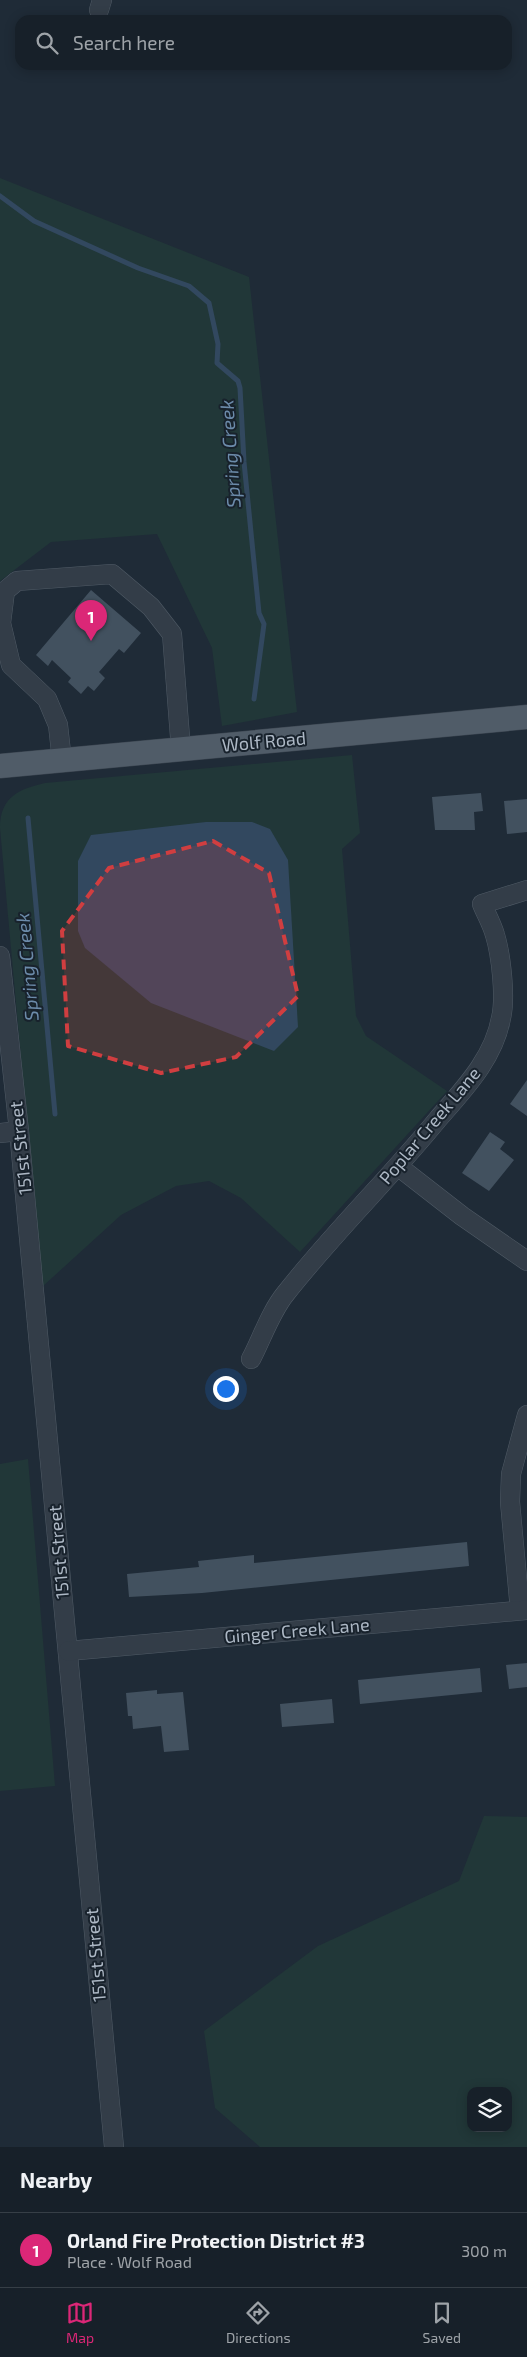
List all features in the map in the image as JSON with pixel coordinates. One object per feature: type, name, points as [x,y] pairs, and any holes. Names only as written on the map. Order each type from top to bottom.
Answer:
[{"type":"main road","name":"Wolf Road","points":[[0,766],[527,717]]},
{"type":"street","points":[[62,761],[58,725],[47,699],[10,665],[1,623],[5,591],[16,581],[112,574],[151,606],[172,634],[181,750]]},
{"type":"street","name":"Poplar Creek Lane","points":[[251,1359],[284,1295],[331,1239],[398,1168],[471,1081],[495,1040],[502,1016],[502,971],[495,934],[482,904],[527,890]]},
{"type":"street","name":"151st Street","points":[[0,956],[19,1131],[114,2147]]},
{"type":"street","points":[[0,1133],[19,1131]]},
{"type":"street","points":[[398,1168],[462,1216],[527,1261]]},
{"type":"street","points":[[524,1610],[510,1502],[511,1474],[527,1414]]},
{"type":"street","name":"Ginger Creek Lane","points":[[68,1651],[524,1610]]},
{"type":"highlighted area","points":[[213,841],[269,873],[298,996],[236,1057],[161,1073],[68,1046],[62,931],[109,868]]},
{"type":"green space","points":[[0,178],[249,277],[297,712],[222,726],[212,648],[157,534],[51,542],[0,581]]},
{"type":"green space","points":[[352,755],[360,833],[342,849],[356,1016],[366,1036],[447,1091],[300,1252],[241,1198],[209,1181],[176,1186],[121,1215],[42,1287],[0,828],[3,809],[7,802],[27,788],[45,783]]},
{"type":"green space","points":[[28,1459],[55,1786],[0,1791],[0,1464]]},
{"type":"green space","points":[[484,1816],[527,1817],[527,2147],[260,2147],[215,2108],[204,2031],[318,1946],[459,1881]]},
{"type":"water","points":[[206,822],[252,822],[270,829],[288,860],[298,1027],[274,1051],[151,1003],[85,948],[78,931],[78,861],[91,835]]},
{"type":"building","points":[[91,590],[141,633],[124,653],[119,649],[99,672],[105,678],[94,691],[88,686],[81,694],[68,682],[71,678],[52,660],[48,666],[36,655]]},
{"type":"building","points":[[481,793],[483,811],[474,812],[475,830],[435,830],[432,797]]},
{"type":"building","points":[[527,799],[527,832],[507,834],[504,801]]},
{"type":"building","points":[[527,1080],[527,1116],[510,1104]]},
{"type":"building","points":[[490,1132],[505,1142],[500,1149],[514,1160],[489,1191],[462,1173]]},
{"type":"building","points":[[467,1542],[469,1566],[202,1593],[129,1597],[127,1574],[199,1567],[198,1561],[254,1555],[254,1563]]},
{"type":"building","points":[[527,1663],[527,1687],[509,1689],[506,1665]]},
{"type":"building","points":[[480,1668],[482,1692],[360,1704],[358,1680]]},
{"type":"building","points":[[157,1690],[157,1694],[183,1692],[189,1750],[164,1752],[161,1726],[133,1729],[132,1716],[128,1716],[126,1693]]},
{"type":"building","points":[[332,1699],[334,1723],[282,1727],[280,1704]]},
{"type":"waterway","name":"Spring Creek","points":[[0,196],[34,221],[138,268],[189,286],[209,303],[218,344],[217,363],[238,381],[240,388],[244,462],[259,613],[264,624],[254,699]]},
{"type":"waterway","name":"Spring Creek","points":[[28,818],[55,1114]]},
{"type":"place","name":"Orland Fire Protection District #3","points":[[91,641]]}]
